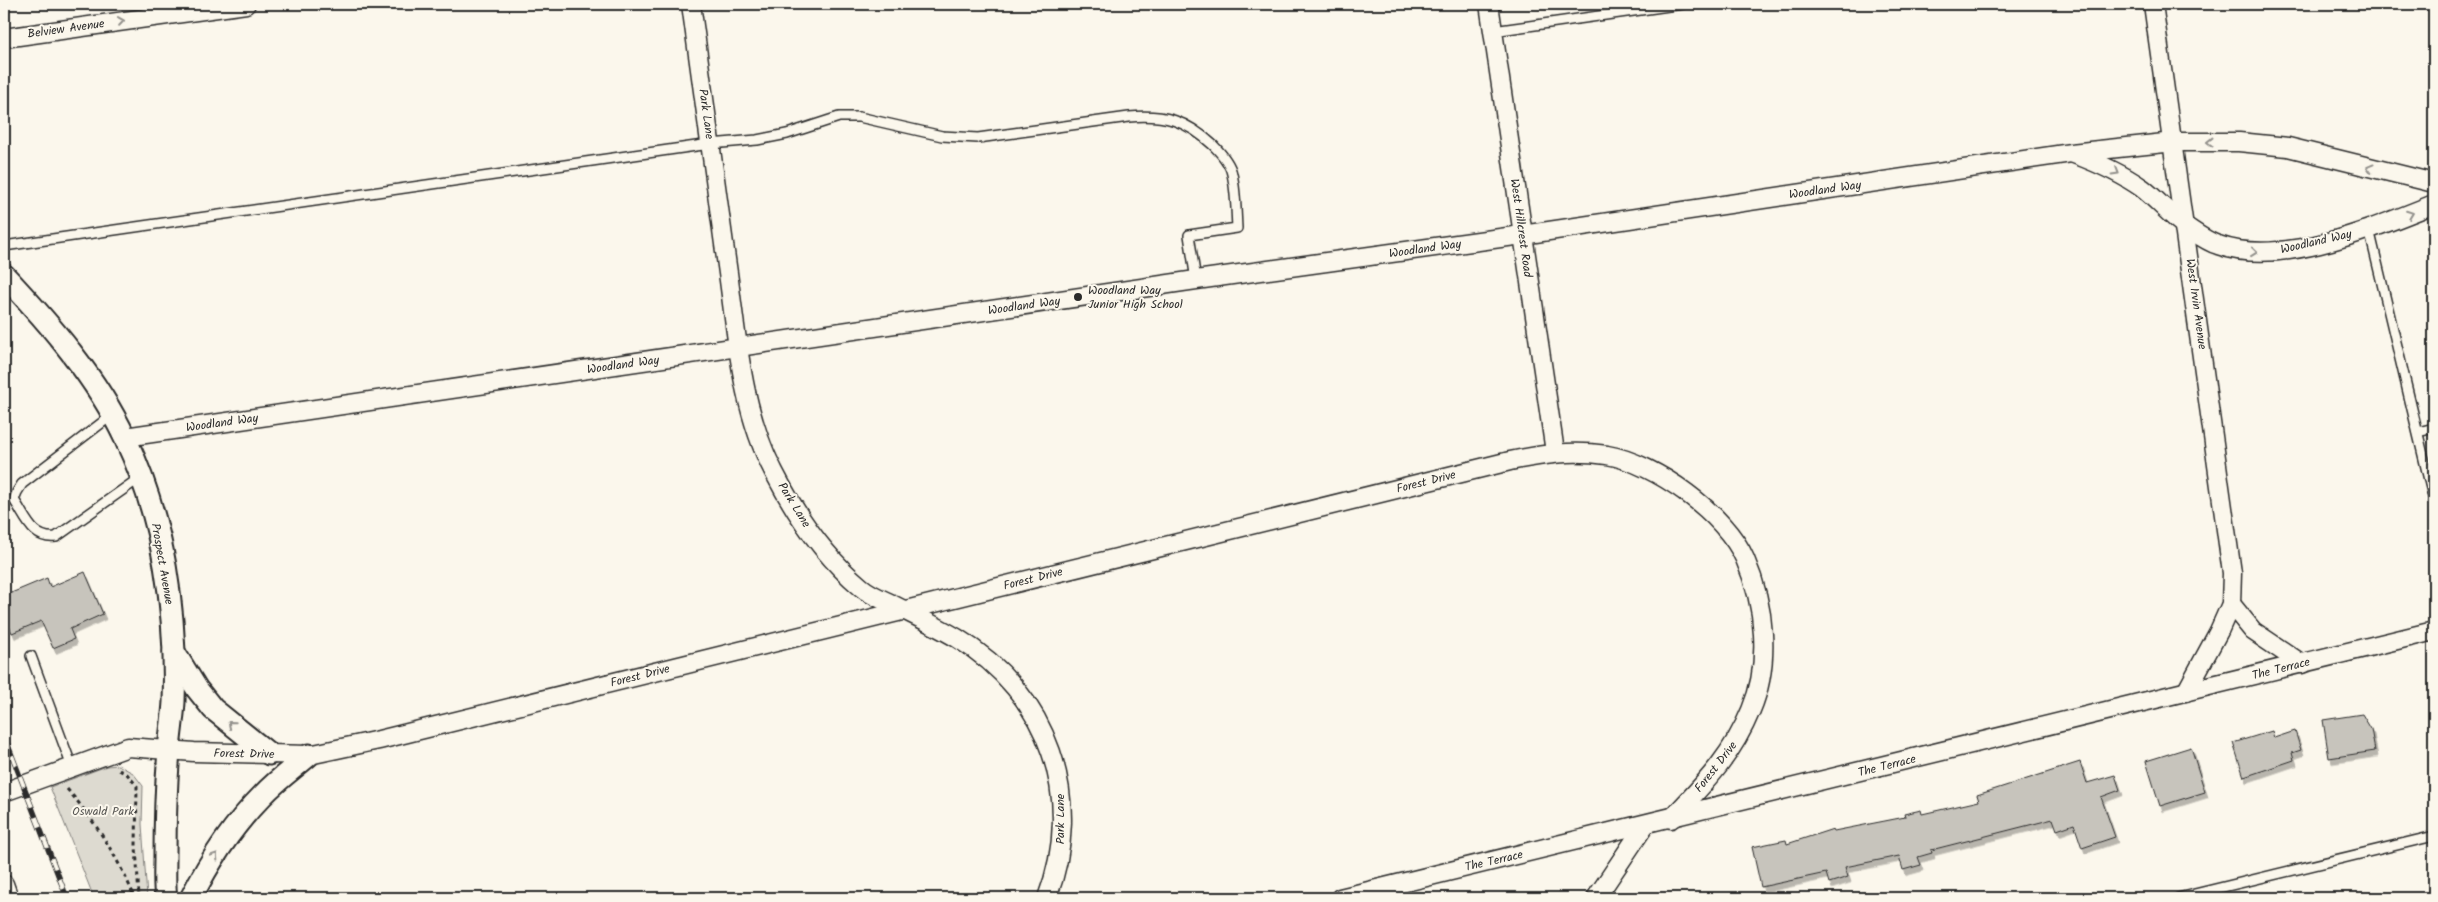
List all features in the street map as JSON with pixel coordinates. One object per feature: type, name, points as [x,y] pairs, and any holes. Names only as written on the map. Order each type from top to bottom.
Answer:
[{"type":"street","name":"Belview Avenue","points":[[4,38],[246,4]]},
{"type":"street","name":"Park Lane","points":[[691,4],[739,348],[754,424],[773,471],[801,519],[827,555],[863,589],[958,638],[989,661],[1016,686],[1032,708],[1052,752],[1062,796],[1062,839],[1047,898]]},
{"type":"street","name":"West Hillcrest Road","points":[[1489,4],[1555,452]]},
{"type":"street","name":"West Irvin Avenue","points":[[2153,4],[2186,226],[2232,573],[2230,604],[2219,631],[2186,692]]},
{"type":"street","name":"Woodland Way","points":[[125,437],[1196,280],[1522,235],[2071,153],[2174,142],[2238,142],[2288,147],[2434,183]]},
{"type":"street","name":"Woodland Way","points":[[2071,153],[2109,168],[2141,188],[2186,226],[2217,245],[2265,253],[2293,250],[2369,230],[2434,204]]},
{"type":"street","name":"Prospect Avenue","points":[[4,275],[64,344],[90,380],[125,437],[141,477],[160,543],[169,589],[174,652],[174,704],[169,750],[165,829],[166,898]]},
{"type":"street","name":"Forest Drive","points":[[4,792],[72,775],[128,747],[309,755],[904,611],[1500,463],[1555,452],[1608,456],[1642,467],[1669,480],[1698,501],[1722,524],[1745,557],[1757,594],[1763,632],[1762,672],[1752,708],[1734,748],[1709,780],[1671,819]]},
{"type":"street","points":[[2230,604],[2253,631],[2302,664]]},
{"type":"street","name":"The Terrace","points":[[1340,898],[1671,819],[2434,631]]},
{"type":"street","points":[[174,652],[212,709],[269,754]]},
{"type":"street","points":[[191,898],[206,869],[231,832],[263,794],[309,755]]},
{"type":"street","points":[[1596,898],[1645,825]]},
{"type":"street","points":[[4,884],[9,898]]},
{"type":"lane","points":[[1493,31],[1683,4]]},
{"type":"lane","points":[[4,246],[710,144],[757,140],[787,134],[839,117],[860,117],[942,136],[978,138],[1129,116],[1152,115],[1176,120],[1199,132],[1223,154],[1232,173],[1237,228],[1189,235],[1196,280]]},
{"type":"lane","points":[[2369,230],[2434,500]]},
{"type":"lane","points":[[112,415],[22,484],[14,500],[37,534],[46,538],[56,537],[141,477]]},
{"type":"lane","points":[[2418,432],[2434,428]]},
{"type":"lane","points":[[31,656],[72,775]]},
{"type":"lane","points":[[2178,898],[2434,836]]},
{"type":"path","points":[[115,769],[127,774],[137,786],[137,898]]},
{"type":"path","points":[[72,775],[64,786],[100,832],[137,898]]},
{"type":"green space","name":"Oswald Park","points":[[118,765],[133,773],[143,786],[142,824],[147,898],[94,898],[50,787],[107,766]]},
{"type":"building","points":[[85,572],[103,614],[70,629],[74,639],[53,648],[41,621],[12,633],[4,614],[4,596],[47,578],[50,587]]},
{"type":"building","points":[[2362,714],[2371,729],[2375,751],[2329,758],[2323,720]]},
{"type":"building","points":[[2272,731],[2274,738],[2295,731],[2301,750],[2292,753],[2294,760],[2244,777],[2233,743]]},
{"type":"building","points":[[2191,747],[2205,792],[2160,806],[2146,761]]},
{"type":"building","points":[[2080,762],[2087,783],[2115,775],[2120,790],[2101,797],[2115,837],[2082,848],[2074,824],[2057,830],[2053,819],[1931,850],[1932,853],[1918,857],[1921,865],[1903,870],[1899,856],[1845,867],[1848,877],[1829,883],[1826,873],[1761,887],[1752,847],[1786,840],[1787,844],[1833,829],[1834,831],[1905,817],[1904,814],[1921,810],[1922,814],[1979,801],[1977,795]]},
{"type":"railway","points":[[4,735],[67,898]]},
{"type":"place","name":"Woodland Way Junior High School","points":[[1078,297]]}]
